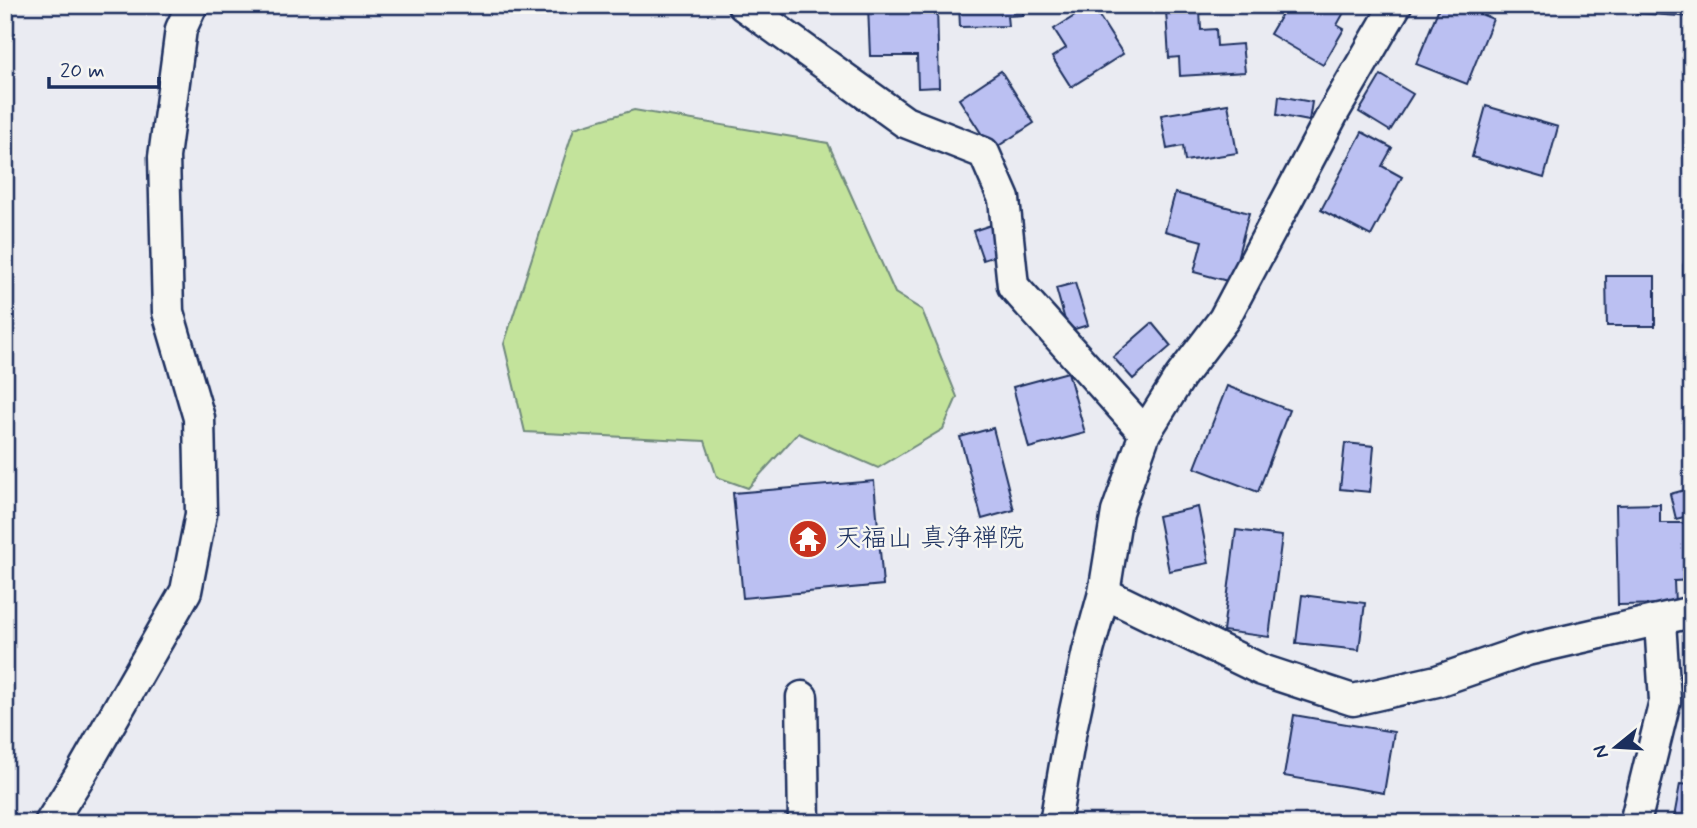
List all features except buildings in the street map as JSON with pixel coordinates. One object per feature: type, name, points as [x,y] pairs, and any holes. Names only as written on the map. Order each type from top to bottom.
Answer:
[{"type":"street","points":[[50,823],[186,591],[201,514],[199,418],[168,312],[164,157],[181,29],[192,5]]},
{"type":"street","points":[[743,5],[905,122],[984,153],[1004,199],[1013,286],[1145,433]]},
{"type":"street","points":[[1055,823],[1071,730],[1104,593],[1117,512],[1145,433],[1180,377],[1224,319],[1332,115],[1396,5]]},
{"type":"street","points":[[1104,593],[1262,670],[1353,700],[1437,681],[1527,650],[1692,612]]},
{"type":"street","points":[[1635,823],[1665,701],[1660,621]]},
{"type":"street","points":[[802,697],[804,823]]},
{"type":"lane","points":[[1692,265],[1692,274]]},
{"type":"green space","points":[[634,110],[828,143],[895,293],[922,310],[957,397],[943,429],[878,468],[798,433],[748,488],[717,477],[705,441],[525,432],[504,344],[574,128]]},
{"type":"place","name":"天福山 真浄禅院","points":[[808,539]]}]
